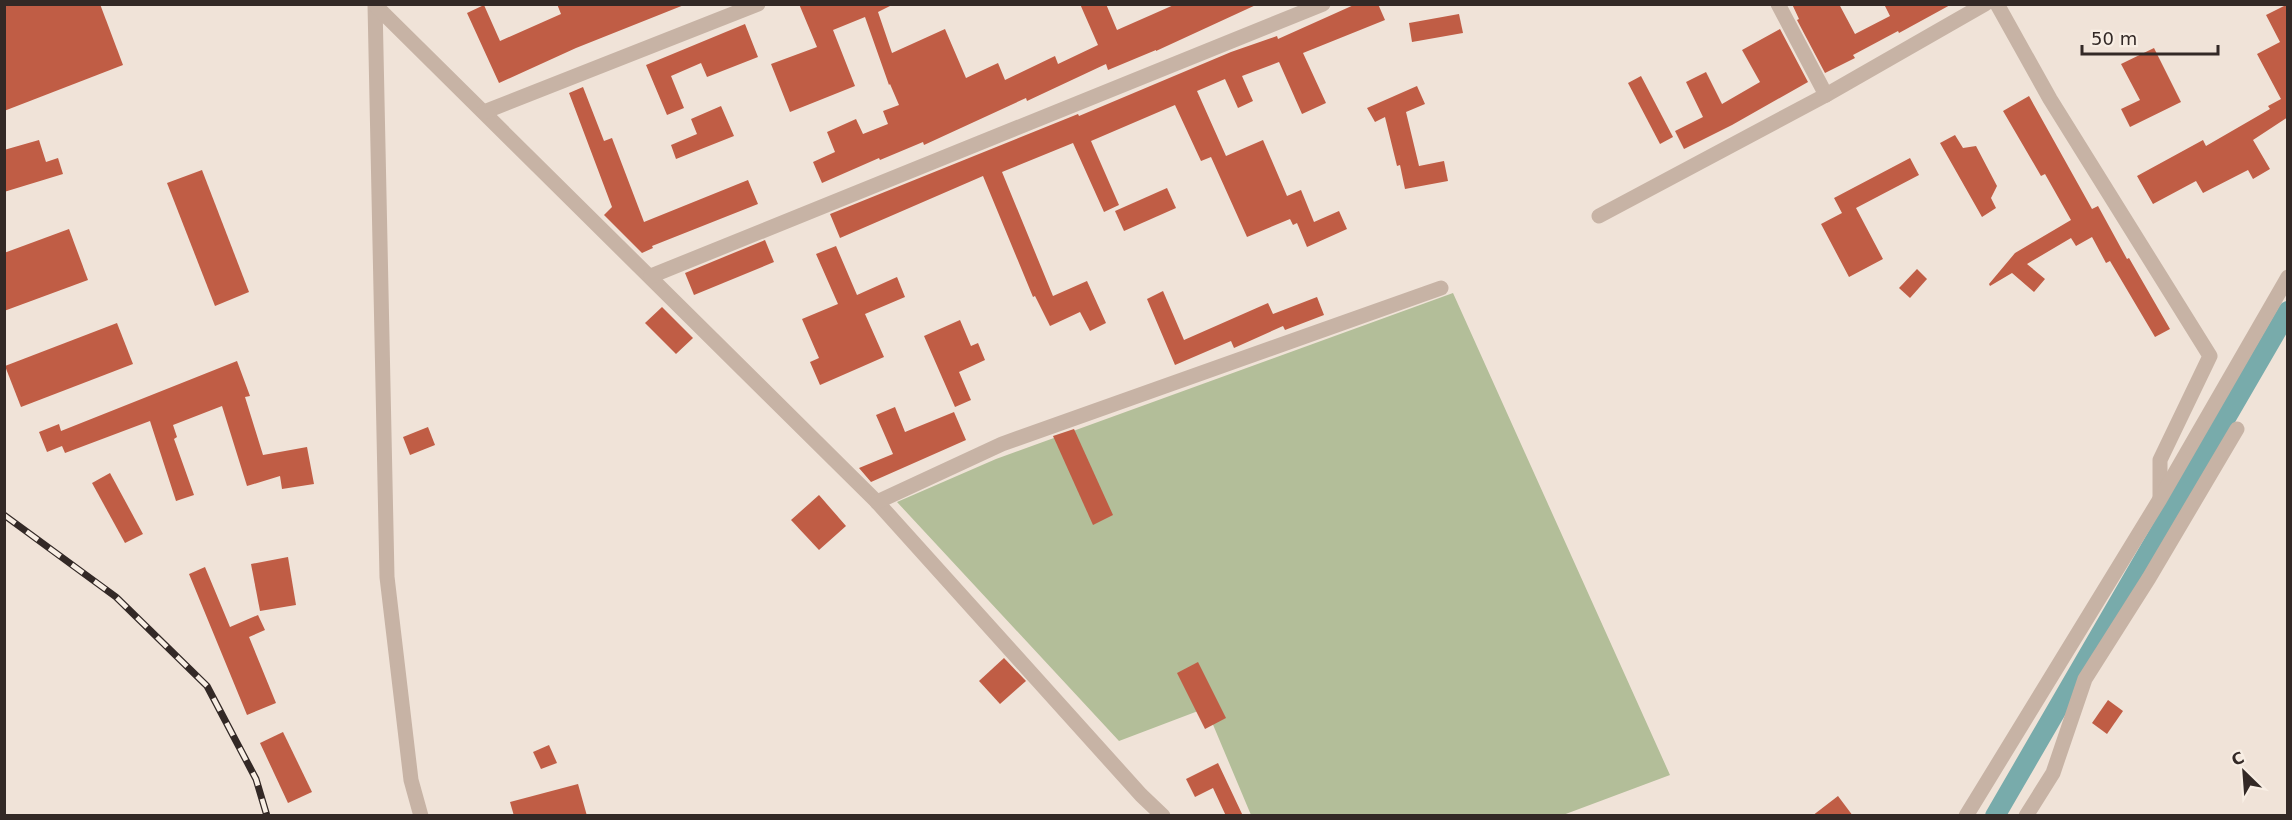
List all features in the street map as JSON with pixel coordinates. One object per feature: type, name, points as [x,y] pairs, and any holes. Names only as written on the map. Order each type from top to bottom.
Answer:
[{"type":"street","points":[[484,112],[758,4]]},
{"type":"street","points":[[651,276],[1323,4]]},
{"type":"street","points":[[1778,4],[1826,95]]},
{"type":"street","points":[[1599,216],[1826,95],[1985,4]]},
{"type":"street","points":[[1997,4],[2050,99],[2210,356],[2160,460],[2160,499]]},
{"type":"street","points":[[376,5],[878,502],[1162,816]]},
{"type":"street","points":[[376,5],[387,577],[411,780],[421,816]]},
{"type":"street","points":[[1966,816],[2160,499],[2288,277]]},
{"type":"street","points":[[878,502],[1002,444],[1441,288]]},
{"type":"street","points":[[2026,816],[2053,773],[2085,679],[2149,578],[2237,429]]},
{"type":"green space","points":[[1453,293],[1670,775],[1563,815],[1251,815],[1206,708],[1119,741],[897,502],[996,459]]},
{"type":"building","points":[[4,4],[100,4],[123,65],[4,111]]},
{"type":"building","points":[[557,4],[684,5],[576,48],[499,83],[467,13],[484,5],[500,41],[561,14]]},
{"type":"building","points":[[799,4],[894,4],[878,12],[892,53],[945,29],[966,78],[998,63],[1005,80],[1055,56],[1058,64],[1098,45],[1080,4],[1106,4],[1117,30],[1176,4],[1258,4],[1156,51],[1108,70],[1106,64],[924,145],[923,142],[880,160],[879,158],[822,183],[813,162],[835,152],[827,132],[856,119],[863,134],[888,124],[883,111],[899,105],[889,85],[865,17],[833,30],[855,86],[790,112],[771,64],[817,47]]},
{"type":"building","points":[[1356,4],[1378,4],[1385,20],[1303,53],[1326,103],[1302,114],[1279,62],[1242,76],[1253,101],[1238,108],[1225,79],[1197,91],[1226,156],[1263,140],[1287,196],[1301,190],[1314,222],[1339,211],[1347,229],[1307,247],[1297,223],[1293,225],[1290,219],[1247,237],[1211,157],[1201,161],[1175,105],[1091,141],[1119,205],[1104,212],[1073,143],[1002,172],[1053,296],[1087,281],[1106,323],[1090,331],[1080,312],[1050,326],[1035,296],[1033,297],[983,176],[840,238],[830,214],[1078,114],[1079,116],[1231,52],[1277,36],[1278,39]]},
{"type":"building","points":[[1792,4],[1839,4],[1855,34],[1890,16],[1884,4],[1952,4],[1853,55],[1855,58],[1825,73],[1797,20],[1799,19]]},
{"type":"building","points":[[2288,4],[2288,117],[2253,140],[2270,169],[2253,179],[2248,170],[2203,193],[2196,181],[2153,204],[2137,176],[2203,140],[2206,146],[2270,109],[2268,106],[2281,99],[2257,54],[2280,42],[2266,15]]},
{"type":"building","points":[[1459,14],[1463,33],[1412,42],[1409,23]]},
{"type":"building","points":[[745,24],[758,57],[707,77],[701,63],[671,76],[684,108],[667,115],[646,65]]},
{"type":"building","points":[[1780,29],[1808,82],[1684,149],[1675,131],[1703,117],[1686,82],[1706,72],[1722,104],[1760,82],[1742,50]]},
{"type":"building","points":[[2154,48],[2181,102],[2130,127],[2121,109],[2140,100],[2121,64]]},
{"type":"building","points":[[1641,76],[1673,137],[1660,144],[1628,83]]},
{"type":"building","points":[[1417,86],[1425,104],[1406,112],[1419,166],[1444,161],[1448,181],[1405,189],[1385,117],[1375,122],[1367,108]]},
{"type":"building","points":[[583,87],[604,141],[612,138],[644,222],[748,180],[758,204],[652,246],[653,248],[642,253],[604,215],[612,207],[569,93]]},
{"type":"building","points":[[2029,96],[2092,209],[2098,206],[2170,329],[2155,337],[2110,261],[2106,263],[2092,237],[2076,246],[2071,238],[2027,264],[2045,279],[2034,292],[2012,273],[1990,286],[1989,284],[2015,253],[2071,220],[2045,174],[2041,176],[2003,111]]},
{"type":"building","points":[[721,106],[734,136],[676,159],[671,145],[697,134],[691,119]]},
{"type":"building","points":[[1955,135],[1963,148],[1976,146],[1997,186],[1991,198],[1996,208],[1982,217],[1940,143]]},
{"type":"building","points":[[39,140],[46,162],[58,158],[63,174],[4,192],[4,150]]},
{"type":"building","points":[[1910,158],[1919,175],[1856,208],[1883,259],[1849,277],[1821,224],[1842,213],[1834,198]]},
{"type":"building","points":[[202,170],[249,292],[215,306],[167,183]]},
{"type":"building","points":[[1167,188],[1176,208],[1124,231],[1115,211]]},
{"type":"building","points":[[69,229],[88,280],[4,311],[4,253]]},
{"type":"building","points":[[765,240],[774,262],[694,295],[685,273]]},
{"type":"building","points":[[836,246],[857,295],[897,277],[905,297],[865,314],[884,357],[820,385],[810,362],[819,358],[802,319],[838,304],[816,254]]},
{"type":"building","points":[[1917,269],[1927,279],[1910,298],[1899,288]]},
{"type":"building","points":[[1163,291],[1184,340],[1268,303],[1273,314],[1317,297],[1324,315],[1285,330],[1283,326],[1234,348],[1231,341],[1175,365],[1147,299]]},
{"type":"building","points":[[662,307],[693,338],[676,354],[645,323]]},
{"type":"building","points":[[960,320],[971,346],[978,343],[985,360],[959,372],[971,400],[955,407],[924,336]]},
{"type":"building","points":[[117,323],[133,364],[21,407],[5,366]]},
{"type":"building","points":[[237,361],[250,396],[245,397],[263,455],[307,447],[314,484],[282,489],[280,476],[247,486],[222,406],[173,425],[177,437],[174,439],[194,495],[176,501],[150,421],[65,453],[62,446],[47,452],[39,432],[59,424],[61,431]]},
{"type":"building","points":[[895,407],[905,432],[954,412],[966,440],[871,482],[859,468],[893,454],[876,415]]},
{"type":"building","points":[[428,427],[435,445],[410,455],[403,437]]},
{"type":"building","points":[[1074,429],[1113,515],[1093,525],[1053,436]]},
{"type":"building","points":[[110,473],[143,534],[125,543],[92,483]]},
{"type":"building","points":[[819,495],[846,526],[819,550],[791,520]]},
{"type":"building","points":[[288,557],[296,605],[260,611],[251,564]]},
{"type":"building","points":[[205,567],[230,627],[258,615],[265,630],[249,637],[276,703],[247,715],[189,574]]},
{"type":"building","points":[[1004,658],[1026,681],[1000,704],[979,681]]},
{"type":"building","points":[[1198,662],[1226,718],[1205,729],[1177,673]]},
{"type":"building","points":[[2108,700],[2123,711],[2107,734],[2092,723]]},
{"type":"building","points":[[283,732],[312,792],[288,803],[260,743]]},
{"type":"building","points":[[549,745],[557,763],[541,769],[533,752]]},
{"type":"building","points":[[1218,763],[1243,816],[1226,816],[1213,788],[1195,797],[1186,779]]},
{"type":"building","points":[[578,784],[587,816],[514,816],[510,802]]},
{"type":"building","points":[[1838,796],[1853,816],[1812,816]]},
{"type":"waterway","points":[[1995,816],[2288,311]]},
{"type":"railway","points":[[4,515],[116,597],[207,686],[256,779],[267,816]]}]
